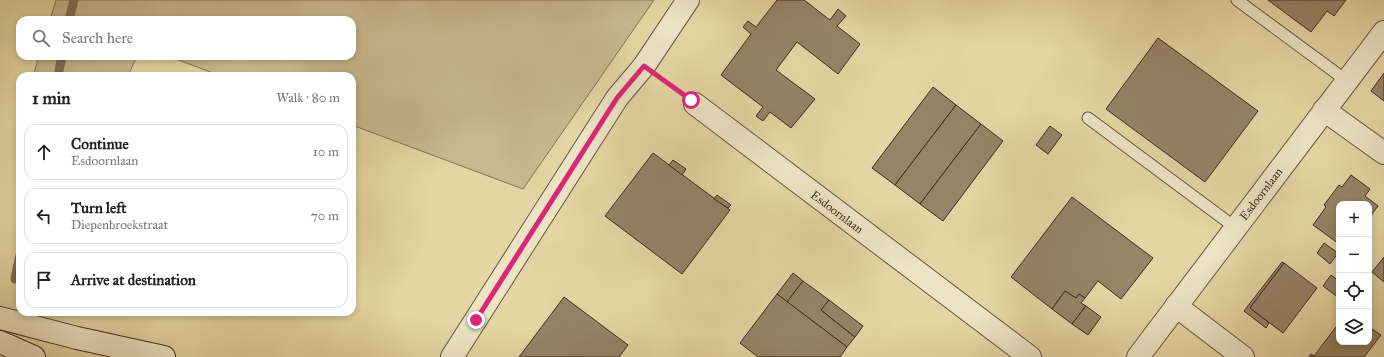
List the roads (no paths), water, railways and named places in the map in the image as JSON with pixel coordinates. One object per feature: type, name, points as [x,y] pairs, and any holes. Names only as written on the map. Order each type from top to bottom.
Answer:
[{"type":"street","points":[[452,357],[617,98],[644,66],[688,0]]},
{"type":"street","name":"Esdoornlaan","points":[[1138,357],[1384,32]]},
{"type":"street","name":"Esdoornlaan","points":[[695,104],[1030,357]]},
{"type":"street","points":[[1324,110],[1384,153]]},
{"type":"street","points":[[1176,306],[1243,357]]},
{"type":"street","points":[[0,318],[77,338],[164,357]]},
{"type":"street","points":[[0,342],[34,357]]},
{"type":"lane","points":[[1237,0],[1347,81]]},
{"type":"lane","points":[[1088,118],[1236,228]]},
{"type":"waterway","points":[[70,16],[74,0]]},
{"type":"waterway","points":[[59,72],[61,60]]},
{"type":"waterway","points":[[15,279],[16,274]]}]
